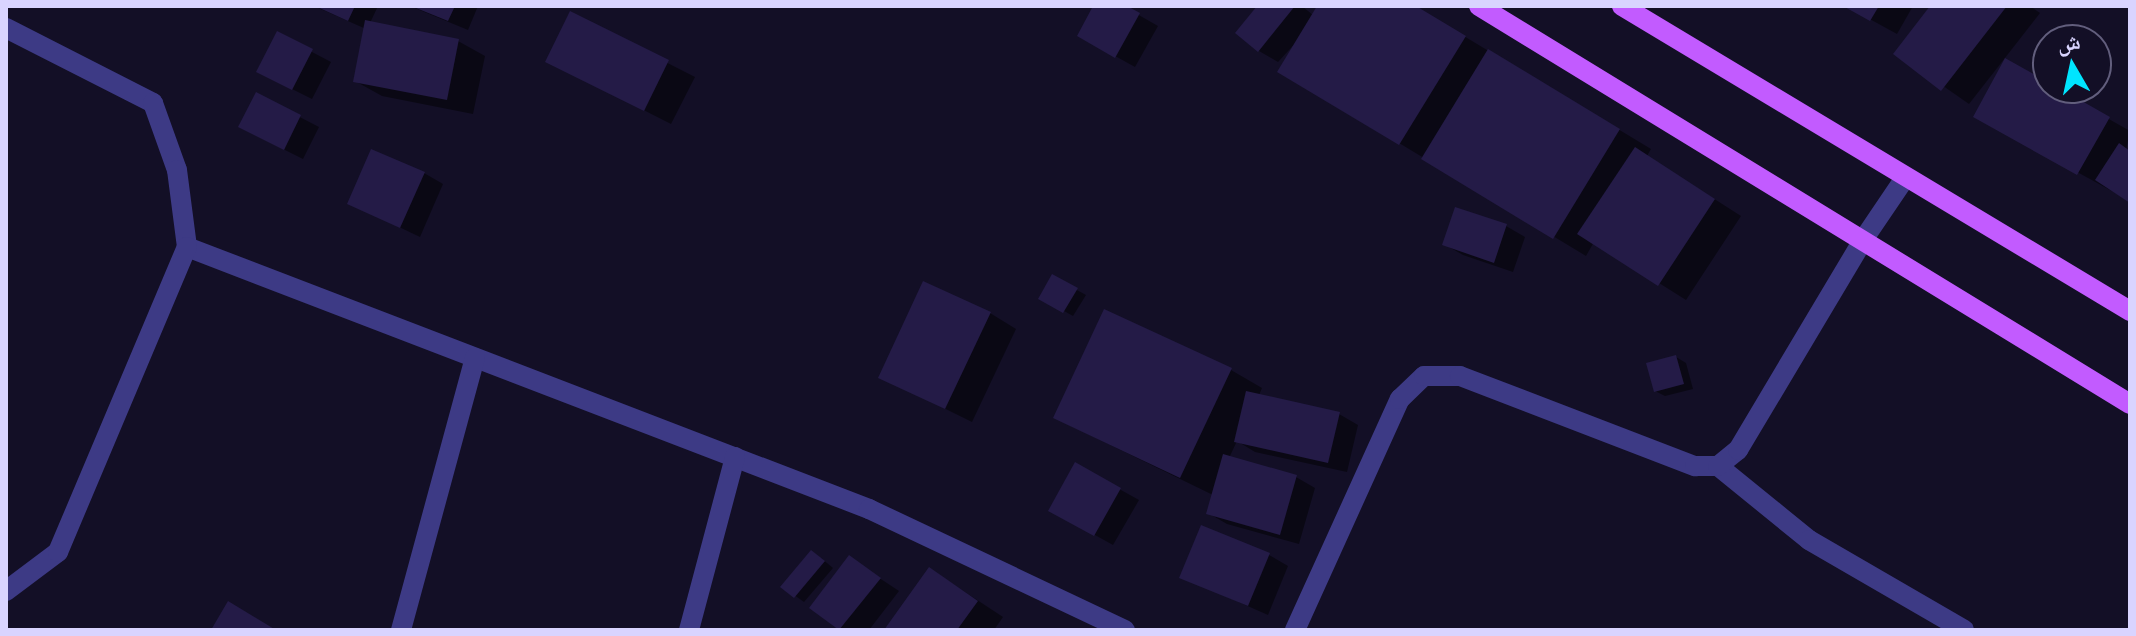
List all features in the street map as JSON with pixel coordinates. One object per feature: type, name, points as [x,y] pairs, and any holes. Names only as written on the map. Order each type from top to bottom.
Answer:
[{"type":"main road","points":[[1479,6],[2130,404]]},
{"type":"main road","points":[[1622,6],[2130,311]]},
{"type":"street","points":[[6,28],[153,103],[177,170],[187,247],[58,552],[6,591]]},
{"type":"street","points":[[1295,630],[1400,399],[1424,376],[1460,376],[1695,466],[1718,466],[1738,450],[1863,240],[1905,178]]},
{"type":"street","points":[[187,247],[869,509],[1125,630]]},
{"type":"street","points":[[401,630],[475,358]]},
{"type":"street","points":[[689,630],[735,457]]},
{"type":"street","points":[[1718,466],[1809,540],[1964,630]]},
{"type":"building","points":[[315,6],[355,6],[348,21]]},
{"type":"building","points":[[411,6],[455,6],[448,21]]},
{"type":"building","points":[[1093,6],[1127,6],[1140,13],[1115,58],[1077,36]]},
{"type":"building","points":[[1257,6],[1295,6],[1258,52],[1235,33]]},
{"type":"building","points":[[1317,6],[1416,6],[1466,36],[1399,145],[1277,72]]},
{"type":"building","points":[[1843,6],[1879,6],[1870,21]]},
{"type":"building","points":[[1930,6],[2007,6],[1941,91],[1893,54]]},
{"type":"building","points":[[570,11],[669,60],[644,111],[545,62]]},
{"type":"building","points":[[365,20],[459,39],[447,100],[353,82]]},
{"type":"building","points":[[277,31],[313,49],[292,90],[256,72]]},
{"type":"building","points":[[1488,49],[1620,129],[1553,239],[1421,159]]},
{"type":"building","points":[[2005,58],[2032,73],[2032,104],[2087,104],[2110,117],[2077,175],[1973,117]]},
{"type":"building","points":[[256,92],[301,115],[284,150],[238,127]]},
{"type":"building","points":[[2119,143],[2130,151],[2130,203],[2095,180]]},
{"type":"building","points":[[1635,147],[1715,199],[1658,286],[1577,234]]},
{"type":"building","points":[[371,149],[425,172],[400,228],[347,204]]},
{"type":"building","points":[[1455,207],[1507,224],[1494,263],[1442,245]]},
{"type":"building","points":[[1052,274],[1078,288],[1063,313],[1038,299]]},
{"type":"building","points":[[923,281],[991,312],[945,409],[878,378]]},
{"type":"building","points":[[1104,309],[1232,368],[1180,478],[1053,418]]},
{"type":"building","points":[[1676,355],[1684,384],[1654,392],[1646,363]]},
{"type":"building","points":[[1246,391],[1340,412],[1328,463],[1234,442]]},
{"type":"building","points":[[1223,454],[1297,475],[1280,535],[1206,514]]},
{"type":"building","points":[[1075,462],[1121,488],[1094,536],[1048,511]]},
{"type":"building","points":[[1201,525],[1270,553],[1248,606],[1179,578]]},
{"type":"building","points":[[811,550],[825,561],[794,598],[780,587]]},
{"type":"building","points":[[849,555],[881,578],[839,630],[809,608]]},
{"type":"building","points":[[929,567],[978,601],[957,630],[884,630]]},
{"type":"building","points":[[228,601],[276,630],[211,630]]}]
